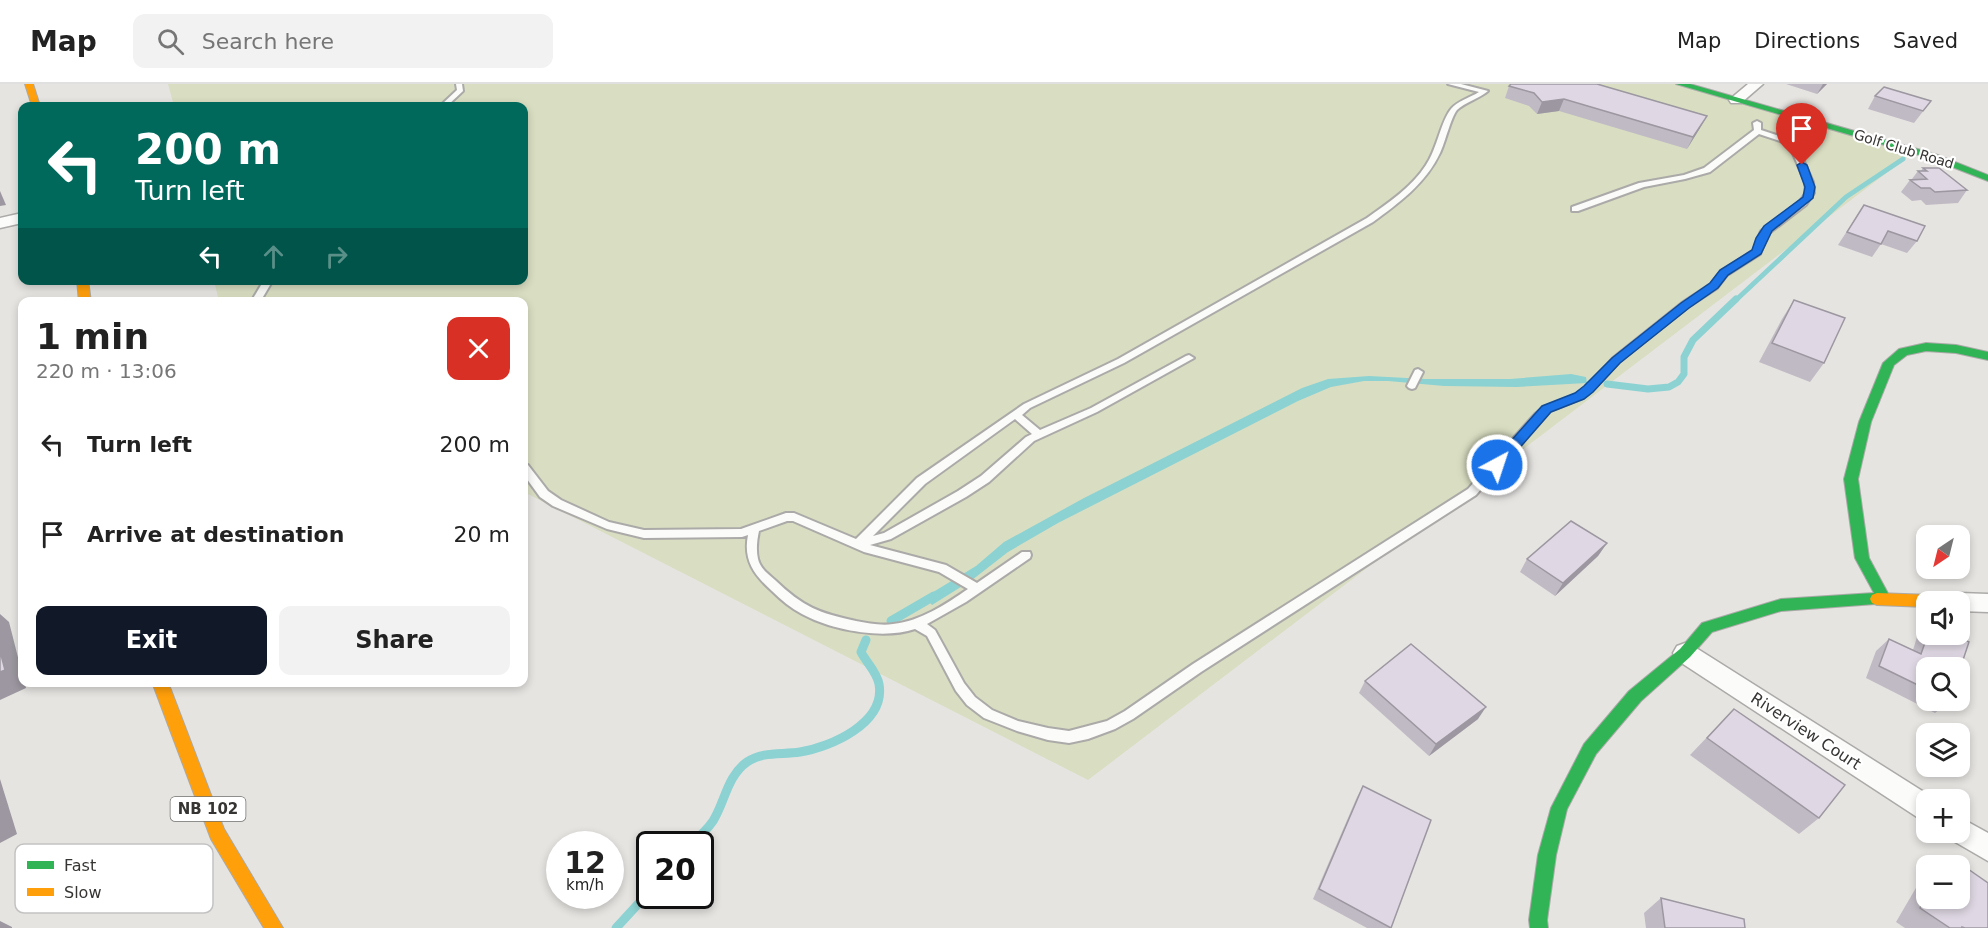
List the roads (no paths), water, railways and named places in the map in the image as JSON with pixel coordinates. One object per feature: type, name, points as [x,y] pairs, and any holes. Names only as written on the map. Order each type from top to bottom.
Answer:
[{"type":"street","points":[[29,84],[35,102]]},
{"type":"street","name":"Golf Club Road","points":[[1680,84],[1932,156],[1988,178]]},
{"type":"street","points":[[1736,100],[1756,84]]},
{"type":"street","points":[[0,223],[18,219]]},
{"type":"street","points":[[1884,599],[1862,558],[1851,479],[1865,422],[1889,363],[1903,352],[1926,347],[1956,349],[1988,356]]},
{"type":"street","points":[[1539,928],[1546,855],[1559,808],[1590,749],[1635,696],[1685,653],[1707,627],[1781,605],[1884,599],[1916,600]]},
{"type":"street","points":[[1970,602],[1988,603]]},
{"type":"street","name":"Riverview Court","points":[[1685,653],[1916,802]]},
{"type":"street","name":"NB 102","points":[[162,687],[217,832],[274,928]]},
{"type":"street","points":[[1970,837],[1988,848]]},
{"type":"lane","points":[[448,102],[461,90],[459,84]]},
{"type":"lane","points":[[857,545],[921,481],[1015,414],[1045,396],[1141,349],[1370,220],[1400,198],[1415,184],[1434,160],[1454,109],[1485,91],[1451,84]]},
{"type":"lane","points":[[917,624],[931,633],[960,687],[971,701],[988,714],[1048,735],[1069,737],[1111,725],[1472,492],[1547,409],[1580,396],[1616,360],[1685,305],[1714,286],[1724,273],[1757,252],[1764,233],[1803,203],[1810,193],[1809,182],[1792,143],[1758,127],[1707,170],[1685,177],[1642,185],[1575,208]]},
{"type":"lane","points":[[857,545],[887,536],[962,495],[985,479],[1020,445],[1094,410],[1189,358]]},
{"type":"lane","points":[[1412,386],[1418,372]]},
{"type":"lane","points":[[1015,414],[1039,435]]},
{"type":"lane","points":[[528,473],[544,494],[558,503],[627,531],[644,534],[726,534],[754,530],[786,517],[794,517],[857,545],[949,571],[974,586]]},
{"type":"lane","points":[[754,530],[750,548],[752,560],[761,574],[791,602],[805,612],[844,623],[892,630],[917,624],[1026,555]]},
{"type":"water","points":[[1571,374],[1586,377],[1587,383],[1517,387],[1444,386],[1364,381],[1331,387],[1298,401],[1058,523],[1008,552],[972,580],[932,605],[925,597],[976,566],[1004,542],[1084,498],[1302,388],[1328,379],[1369,376],[1510,379]]},
{"type":"waterway","points":[[1735,301],[1846,197],[1903,159]]},
{"type":"waterway","points":[[1607,384],[1648,389],[1669,387],[1678,382],[1684,374],[1684,357],[1693,340],[1736,299]]},
{"type":"waterway","points":[[891,621],[934,596]]},
{"type":"waterway","points":[[705,831],[717,814],[735,774],[747,762],[760,756],[800,752],[826,745],[854,731],[865,721],[874,710],[879,698],[878,680],[861,652],[866,640]]},
{"type":"waterway","points":[[616,928],[636,906]]}]
